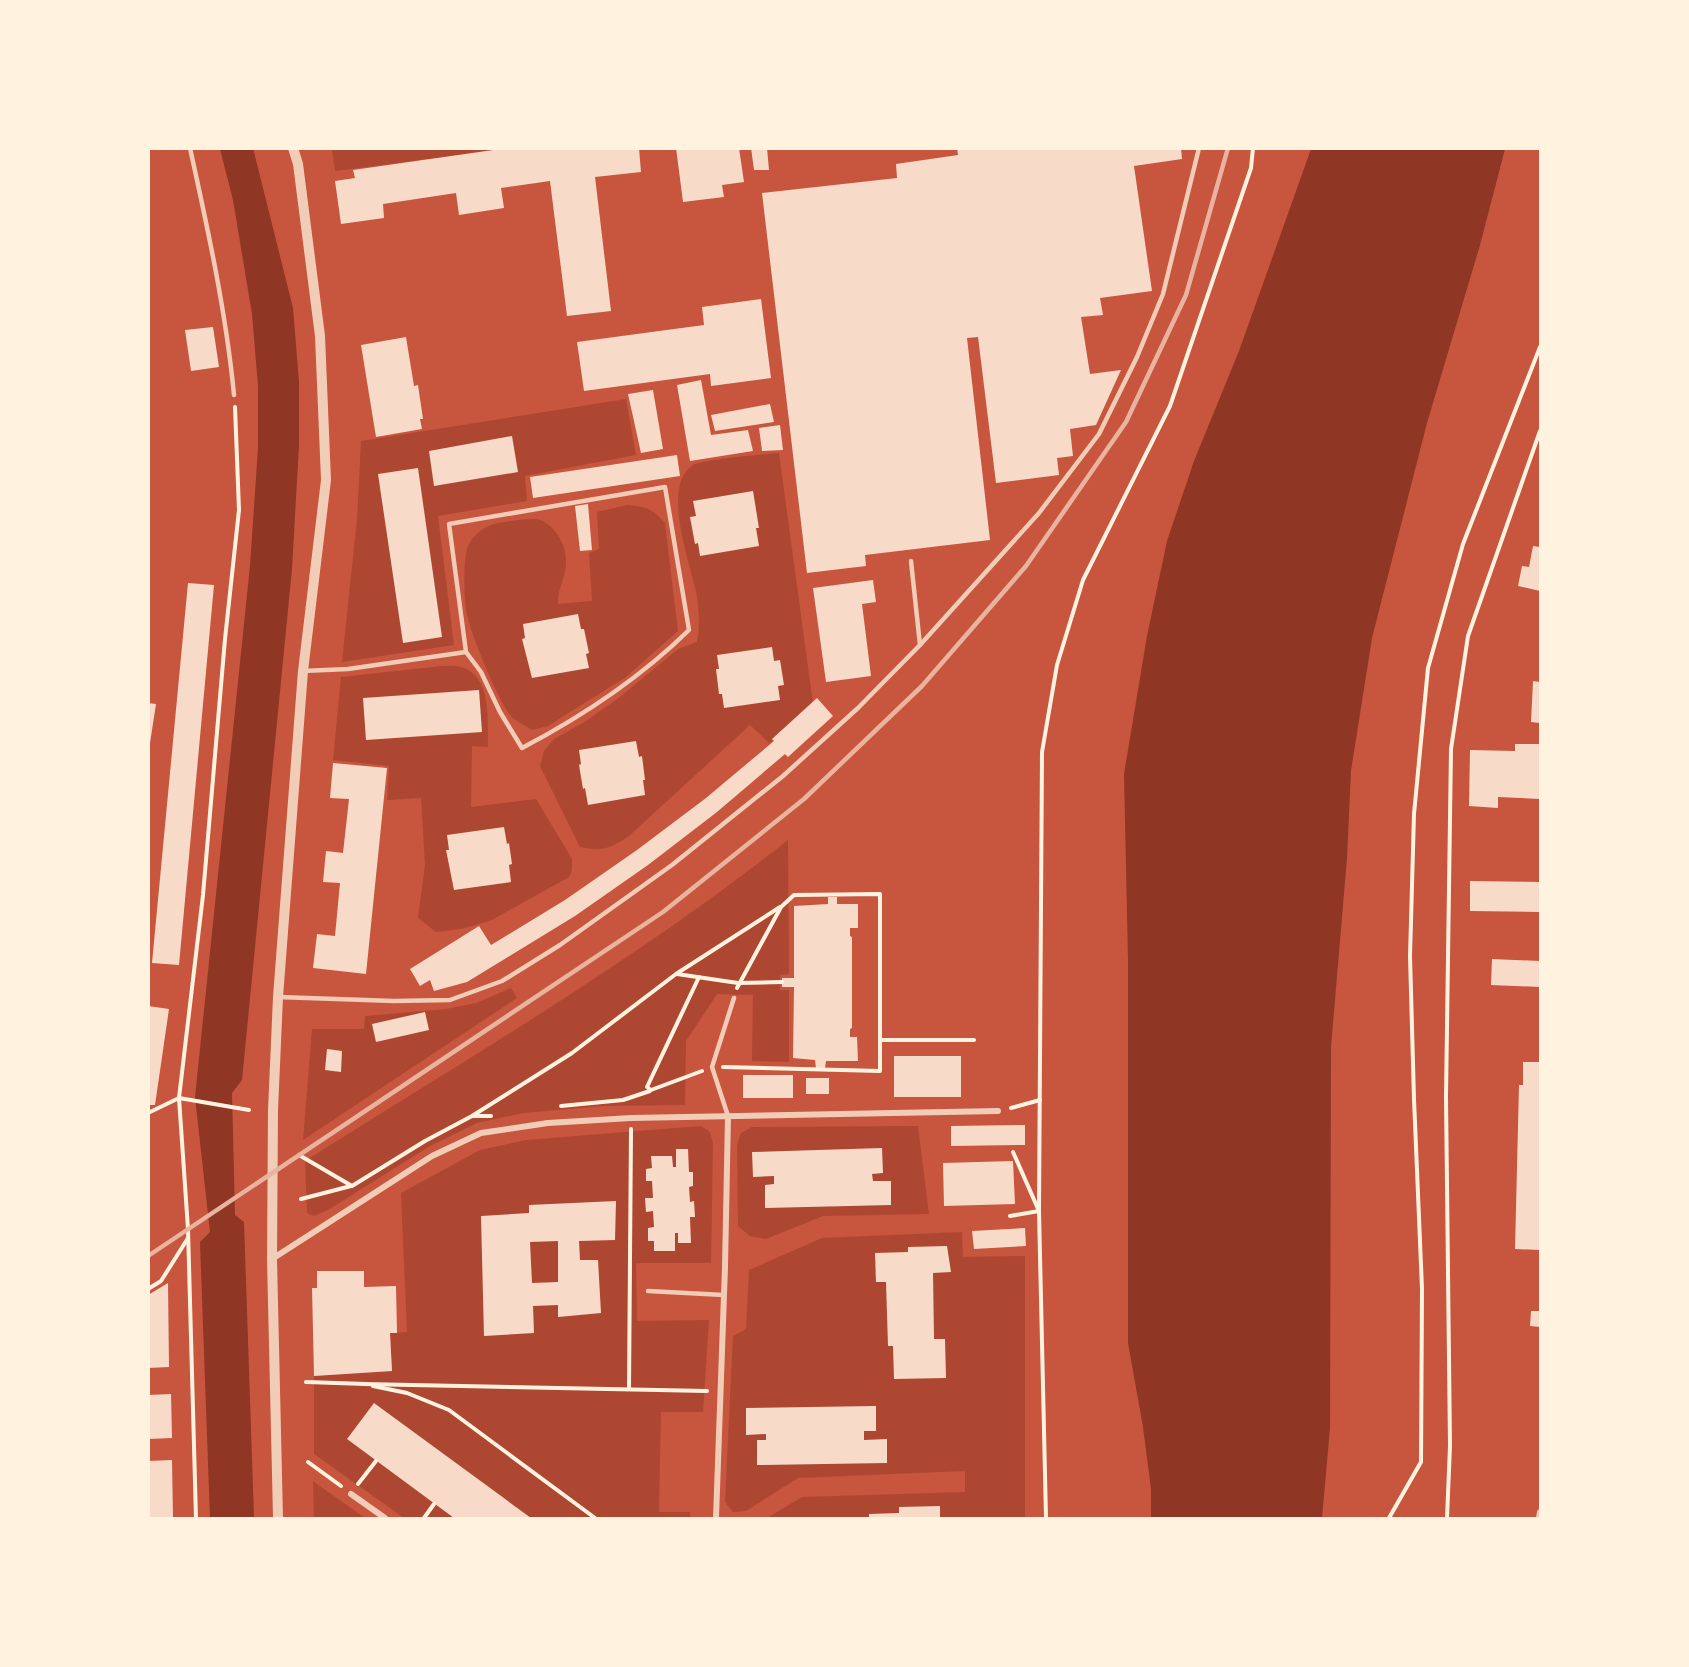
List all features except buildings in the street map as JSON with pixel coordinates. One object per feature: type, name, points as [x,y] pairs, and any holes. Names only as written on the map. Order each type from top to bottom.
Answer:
[{"type":"street","points":[[278,1518],[272,1259],[273,1110],[278,997],[303,670],[326,480],[320,336],[298,164],[293,148]]},
{"type":"street","points":[[298,164],[300,148]]},
{"type":"street","points":[[272,1259],[432,1156],[481,1133],[548,1123],[631,1118],[998,1111]]},
{"type":"street","points":[[716,1518],[728,1116]]},
{"type":"street","points":[[351,1494],[385,1518]]},
{"type":"street","points":[[1539,1518],[1540,1512]]},
{"type":"lane","points":[[190,148],[209,232],[234,395]]},
{"type":"lane","points":[[278,997],[394,1001],[450,1000],[502,981],[560,945],[672,865],[765,791],[858,708],[920,645],[1039,513],[1099,434],[1137,357],[1163,294],[1200,148]]},
{"type":"lane","points":[[665,487],[688,630],[669,650],[603,700],[557,730],[522,748],[500,712],[481,672],[466,652],[449,524],[665,487]]},
{"type":"lane","points":[[911,561],[920,645]]},
{"type":"lane","points":[[303,670],[348,669],[466,652]]},
{"type":"lane","points":[[728,1116],[712,1067],[734,998]]},
{"type":"lane","points":[[648,1291],[724,1295]]},
{"type":"path","points":[[1046,1518],[1039,1211],[1042,752],[1058,665],[1083,580],[1170,406],[1251,168],[1253,148]]},
{"type":"path","points":[[1389,1518],[1421,1462],[1422,1289],[1413,1099],[1410,956],[1414,814],[1428,668],[1463,544],[1540,347]]},
{"type":"path","points":[[196,1518],[188,1237],[178,1098],[203,895],[225,639],[239,510],[234,395]]},
{"type":"path","points":[[1447,1518],[1450,1446],[1446,1097],[1451,749],[1468,636],[1540,431]]},
{"type":"path","points":[[301,1199],[352,1186],[425,1141],[472,1116],[572,1053],[676,974],[780,907],[794,895],[880,894],[880,1071],[712,1067],[651,1090],[647,1087],[699,977]]},
{"type":"path","points":[[734,998],[738,983],[780,907]]},
{"type":"path","points":[[676,974],[738,983],[782,982]]},
{"type":"path","points":[[880,1040],[974,1040]]},
{"type":"path","points":[[148,1113],[178,1098],[249,1110]]},
{"type":"path","points":[[998,1111],[1040,1100]]},
{"type":"path","points":[[629,1389],[631,1118]]},
{"type":"path","points":[[1013,1152],[1039,1211]]},
{"type":"path","points":[[298,1155],[352,1186]]},
{"type":"path","points":[[1010,1216],[1039,1211]]},
{"type":"path","points":[[148,1290],[161,1281],[188,1237]]},
{"type":"path","points":[[306,1382],[720,1391]]},
{"type":"path","points":[[363,1384],[407,1393],[449,1410],[595,1518]]},
{"type":"path","points":[[308,1462],[351,1494],[376,1461]]},
{"type":"path","points":[[424,1518],[434,1504]]},
{"type":"shaded area","points":[[253,148],[293,308],[299,382],[299,446],[292,569],[242,1080],[232,1093],[235,1215],[244,1222],[254,1518],[210,1518],[200,1242],[210,1232],[195,1097],[250,566],[258,448],[258,386],[252,314],[233,200],[220,149]]},
{"type":"shaded area","points":[[332,149],[507,149],[335,171]]},
{"type":"shaded area","points":[[1311,149],[1505,149],[1480,245],[1427,423],[1372,638],[1351,771],[1347,858],[1331,1047],[1330,1428],[1322,1518],[1151,1518],[1151,1489],[1143,1427],[1128,1343],[1128,960],[1124,774],[1147,636],[1167,541],[1194,461],[1239,351]]},
{"type":"shaded area","points":[[626,399],[636,455],[525,476],[527,501],[438,516],[454,645],[342,662],[357,519],[361,441]]},
{"type":"shaded area","points":[[779,453],[813,704],[769,743],[750,725],[630,835],[618,843],[601,849],[580,847],[540,766],[544,751],[554,739],[586,721],[621,696],[678,649],[697,642],[699,619],[697,596],[684,546],[678,508],[683,475],[698,463]]},
{"type":"shaded area","points":[[627,505],[648,509],[665,523],[678,631],[626,677],[548,726],[532,730],[512,717],[504,706],[478,648],[466,610],[465,568],[468,546],[478,533],[491,525],[524,519],[540,520],[555,531],[562,542],[565,554],[566,566],[558,604],[592,601],[589,553],[599,549],[597,512]]},
{"type":"shaded area","points":[[459,666],[471,672],[479,680],[486,701],[488,747],[472,746],[471,807],[536,799],[572,859],[572,870],[569,877],[490,921],[461,929],[436,932],[418,918],[425,865],[421,798],[387,800],[389,766],[333,760],[341,677]]},
{"type":"shaded area","points":[[788,840],[789,974],[780,975],[780,990],[789,990],[789,1062],[752,1061],[753,995],[717,994],[686,1041],[685,1105],[603,1106],[523,1113],[477,1123],[430,1146],[328,1210],[314,1216],[307,1213],[305,1161],[612,967],[731,884]]},
{"type":"shaded area","points":[[511,988],[517,998],[303,1140],[312,1029],[364,1029],[365,1016],[446,1009],[476,1003]]},
{"type":"shaded area","points":[[701,1126],[710,1132],[713,1143],[711,1263],[636,1263],[637,1321],[709,1320],[703,1412],[661,1412],[659,1512],[690,1512],[690,1518],[404,1518],[314,1454],[314,1376],[392,1371],[390,1333],[407,1332],[401,1193],[480,1150],[526,1140]]},
{"type":"shaded area","points":[[918,1126],[929,1214],[823,1216],[766,1239],[750,1236],[738,1226],[737,1145],[741,1133],[752,1127]]},
{"type":"shaded area","points":[[962,1232],[963,1257],[1025,1256],[1025,1518],[767,1518],[802,1497],[965,1492],[965,1471],[798,1478],[746,1511],[733,1512],[725,1502],[733,1336],[746,1329],[749,1270],[822,1238]]},
{"type":"shaded area","points":[[313,1481],[365,1518],[314,1518]]},
{"type":"railway","points":[[148,1256],[663,912],[804,799],[922,686],[1026,566],[1126,422],[1186,295],[1228,148]]}]
